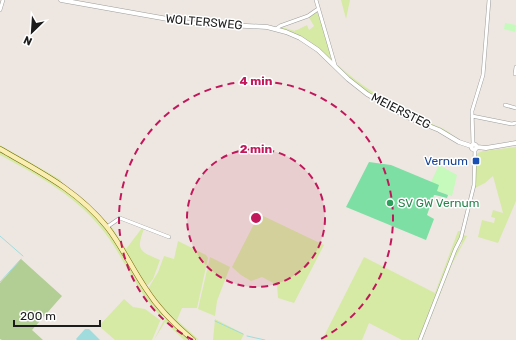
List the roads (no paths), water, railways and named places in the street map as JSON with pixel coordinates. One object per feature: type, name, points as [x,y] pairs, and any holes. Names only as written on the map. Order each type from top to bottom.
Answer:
[{"type":"main road","points":[[0,149],[58,181],[89,208],[107,227],[122,248],[146,290],[166,315],[193,340]]},
{"type":"street","points":[[0,10],[3,0]]},
{"type":"street","name":"WOLTERSWEG","points":[[60,0],[190,23],[276,29],[304,40],[318,50],[336,67]]},
{"type":"street","points":[[316,0],[336,67]]},
{"type":"street","points":[[420,340],[453,255],[460,245],[474,185],[472,116],[473,107],[483,75],[489,0]]},
{"type":"street","points":[[276,29],[280,26],[308,16],[318,9]]},
{"type":"street","name":"MEIERSTEG","points":[[336,67],[360,89],[393,109],[422,124],[439,130],[459,142],[474,147],[486,148],[516,143]]},
{"type":"street","points":[[516,67],[516,74]]},
{"type":"street","points":[[505,105],[516,108]]},
{"type":"street","points":[[472,116],[512,124],[516,123]]},
{"type":"street","points":[[107,227],[120,218],[168,237]]},
{"type":"water","points":[[85,329],[89,329],[100,340],[77,340],[76,339]]},
{"type":"waterway","points":[[0,236],[23,256]]},
{"type":"waterway","points":[[0,282],[21,259]]},
{"type":"waterway","points":[[215,321],[243,334]]},
{"type":"waterway","points":[[247,336],[265,340]]},
{"type":"place","name":"Vernum","points":[[476,161]]},
{"type":"place","name":"SV GW Vernum","points":[[390,203]]}]
